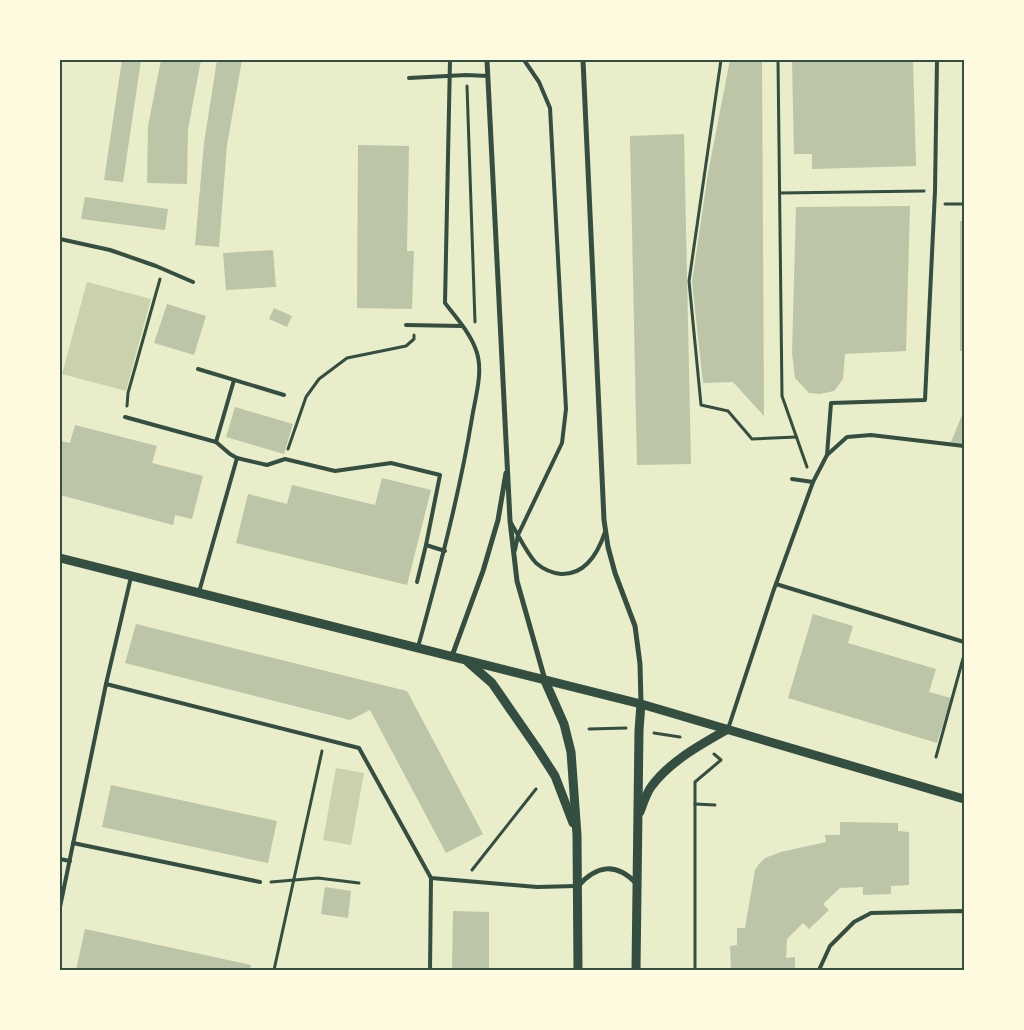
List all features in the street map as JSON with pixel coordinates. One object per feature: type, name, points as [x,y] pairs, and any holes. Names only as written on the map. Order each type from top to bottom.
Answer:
[{"type":"street","points":[[487,60],[510,521],[517,580],[545,681],[564,724],[571,752],[577,835],[578,970]]},
{"type":"street","points":[[583,60],[605,532],[615,574],[635,626],[640,664],[641,704],[639,730],[636,970]]},
{"type":"street","points":[[452,656],[484,571],[498,520],[507,462]]},
{"type":"street","points":[[60,558],[641,704],[964,799]]},
{"type":"street","points":[[466,659],[492,683],[555,776],[577,835]]},
{"type":"street","points":[[638,814],[651,788],[669,767],[728,729]]},
{"type":"street","points":[[578,886],[587,876],[600,869],[614,869],[628,874],[638,884]]},
{"type":"lane","points":[[418,647],[445,551],[466,455],[478,380],[476,350],[462,326],[445,303],[450,60]]},
{"type":"lane","points":[[514,554],[518,534],[562,443],[566,409],[550,108],[539,82],[524,60]]},
{"type":"lane","points":[[827,456],[831,403],[925,400],[935,191],[937,60]]},
{"type":"lane","points":[[409,78],[466,75],[488,76]]},
{"type":"lane","points":[[60,239],[110,250],[193,282]]},
{"type":"lane","points":[[406,325],[462,326]]},
{"type":"lane","points":[[198,369],[284,395]]},
{"type":"lane","points":[[216,442],[234,380]]},
{"type":"lane","points":[[126,417],[216,442],[237,458],[267,465],[285,459],[335,471],[391,463],[440,474],[417,582]]},
{"type":"lane","points":[[728,729],[776,584],[813,482],[827,456],[847,437],[871,435],[964,446]]},
{"type":"lane","points":[[200,592],[237,458]]},
{"type":"lane","points":[[792,479],[813,482]]},
{"type":"lane","points":[[510,521],[537,563],[550,571],[566,574],[581,569],[593,558],[601,546],[605,532]]},
{"type":"lane","points":[[426,545],[445,551]]},
{"type":"lane","points":[[60,907],[106,684],[131,576]]},
{"type":"lane","points":[[776,584],[964,642]]},
{"type":"lane","points":[[106,684],[359,748],[431,878],[430,970]]},
{"type":"lane","points":[[74,842],[260,882]]},
{"type":"lane","points":[[60,859],[70,861]]},
{"type":"lane","points":[[431,878],[537,887],[578,886]]},
{"type":"lane","points":[[819,970],[830,946],[854,922],[871,913],[964,912]]},
{"type":"path","points":[[721,60],[689,281],[701,404],[728,411],[752,439],[796,436]]},
{"type":"path","points":[[778,60],[782,396],[813,482]]},
{"type":"path","points":[[466,75],[476,350]]},
{"type":"path","points":[[780,193],[935,191]]},
{"type":"path","points":[[934,204],[964,204]]},
{"type":"path","points":[[126,417],[128,392],[162,269]]},
{"type":"path","points":[[285,459],[306,397],[319,379],[348,358],[406,346],[414,340],[416,326]]},
{"type":"path","points":[[936,757],[964,654]]},
{"type":"path","points":[[589,729],[627,728]]},
{"type":"path","points":[[654,733],[680,737]]},
{"type":"path","points":[[274,970],[325,738]]},
{"type":"path","points":[[695,970],[695,782],[721,760],[710,750]]},
{"type":"path","points":[[464,881],[536,789]]},
{"type":"path","points":[[695,804],[716,804]]},
{"type":"path","points":[[260,882],[318,878],[359,883]]},
{"type":"green space","points":[[87,282],[151,299],[126,391],[62,374]]},
{"type":"green space","points":[[336,768],[364,773],[351,845],[323,840]]},
{"type":"building","points":[[122,60],[141,60],[123,182],[104,180]]},
{"type":"building","points":[[161,60],[201,60],[188,129],[187,184],[147,183],[148,126]]},
{"type":"building","points":[[217,60],[242,60],[227,145],[219,247],[195,245],[204,143]]},
{"type":"building","points":[[730,60],[762,60],[764,416],[733,382],[703,383],[692,282],[708,173]]},
{"type":"building","points":[[913,60],[916,166],[812,169],[812,154],[794,154],[792,61]]},
{"type":"building","points":[[684,134],[691,464],[637,465],[630,136]]},
{"type":"building","points":[[358,145],[409,146],[407,251],[414,251],[412,309],[357,308]]},
{"type":"building","points":[[85,197],[168,209],[165,230],[81,219]]},
{"type":"building","points":[[910,206],[906,351],[845,354],[843,379],[834,391],[820,394],[809,393],[795,378],[792,353],[796,207]]},
{"type":"building","points":[[960,221],[964,221],[964,351],[960,351]]},
{"type":"building","points":[[273,250],[276,287],[226,290],[223,253]]},
{"type":"building","points":[[167,304],[206,316],[194,355],[154,343]]},
{"type":"building","points":[[274,308],[292,316],[287,327],[269,319]]},
{"type":"building","points":[[235,407],[293,424],[284,454],[226,437]]},
{"type":"building","points":[[964,410],[964,444],[951,442]]},
{"type":"building","points":[[75,425],[157,446],[152,463],[203,476],[192,519],[175,515],[173,525],[60,495],[60,441],[70,443]]},
{"type":"building","points":[[382,478],[431,490],[407,585],[236,543],[248,494],[287,504],[292,485],[375,505]]},
{"type":"building","points":[[813,614],[853,626],[848,643],[936,669],[929,692],[951,698],[937,743],[788,698]]},
{"type":"building","points":[[136,624],[407,691],[483,834],[446,853],[370,710],[350,720],[125,663]]},
{"type":"building","points":[[111,785],[277,821],[268,863],[102,827]]},
{"type":"building","points":[[840,822],[898,823],[898,831],[909,832],[909,885],[891,886],[891,894],[863,895],[863,887],[840,888],[823,904],[829,910],[809,929],[803,923],[787,939],[786,958],[795,957],[795,970],[731,970],[730,946],[737,945],[737,928],[745,928],[755,870],[759,864],[765,858],[781,852],[826,842],[825,835],[840,835]]},
{"type":"building","points":[[325,887],[351,891],[348,918],[321,914]]},
{"type":"building","points":[[453,911],[489,912],[489,970],[452,970]]},
{"type":"building","points":[[85,929],[251,965],[250,970],[76,970]]}]
